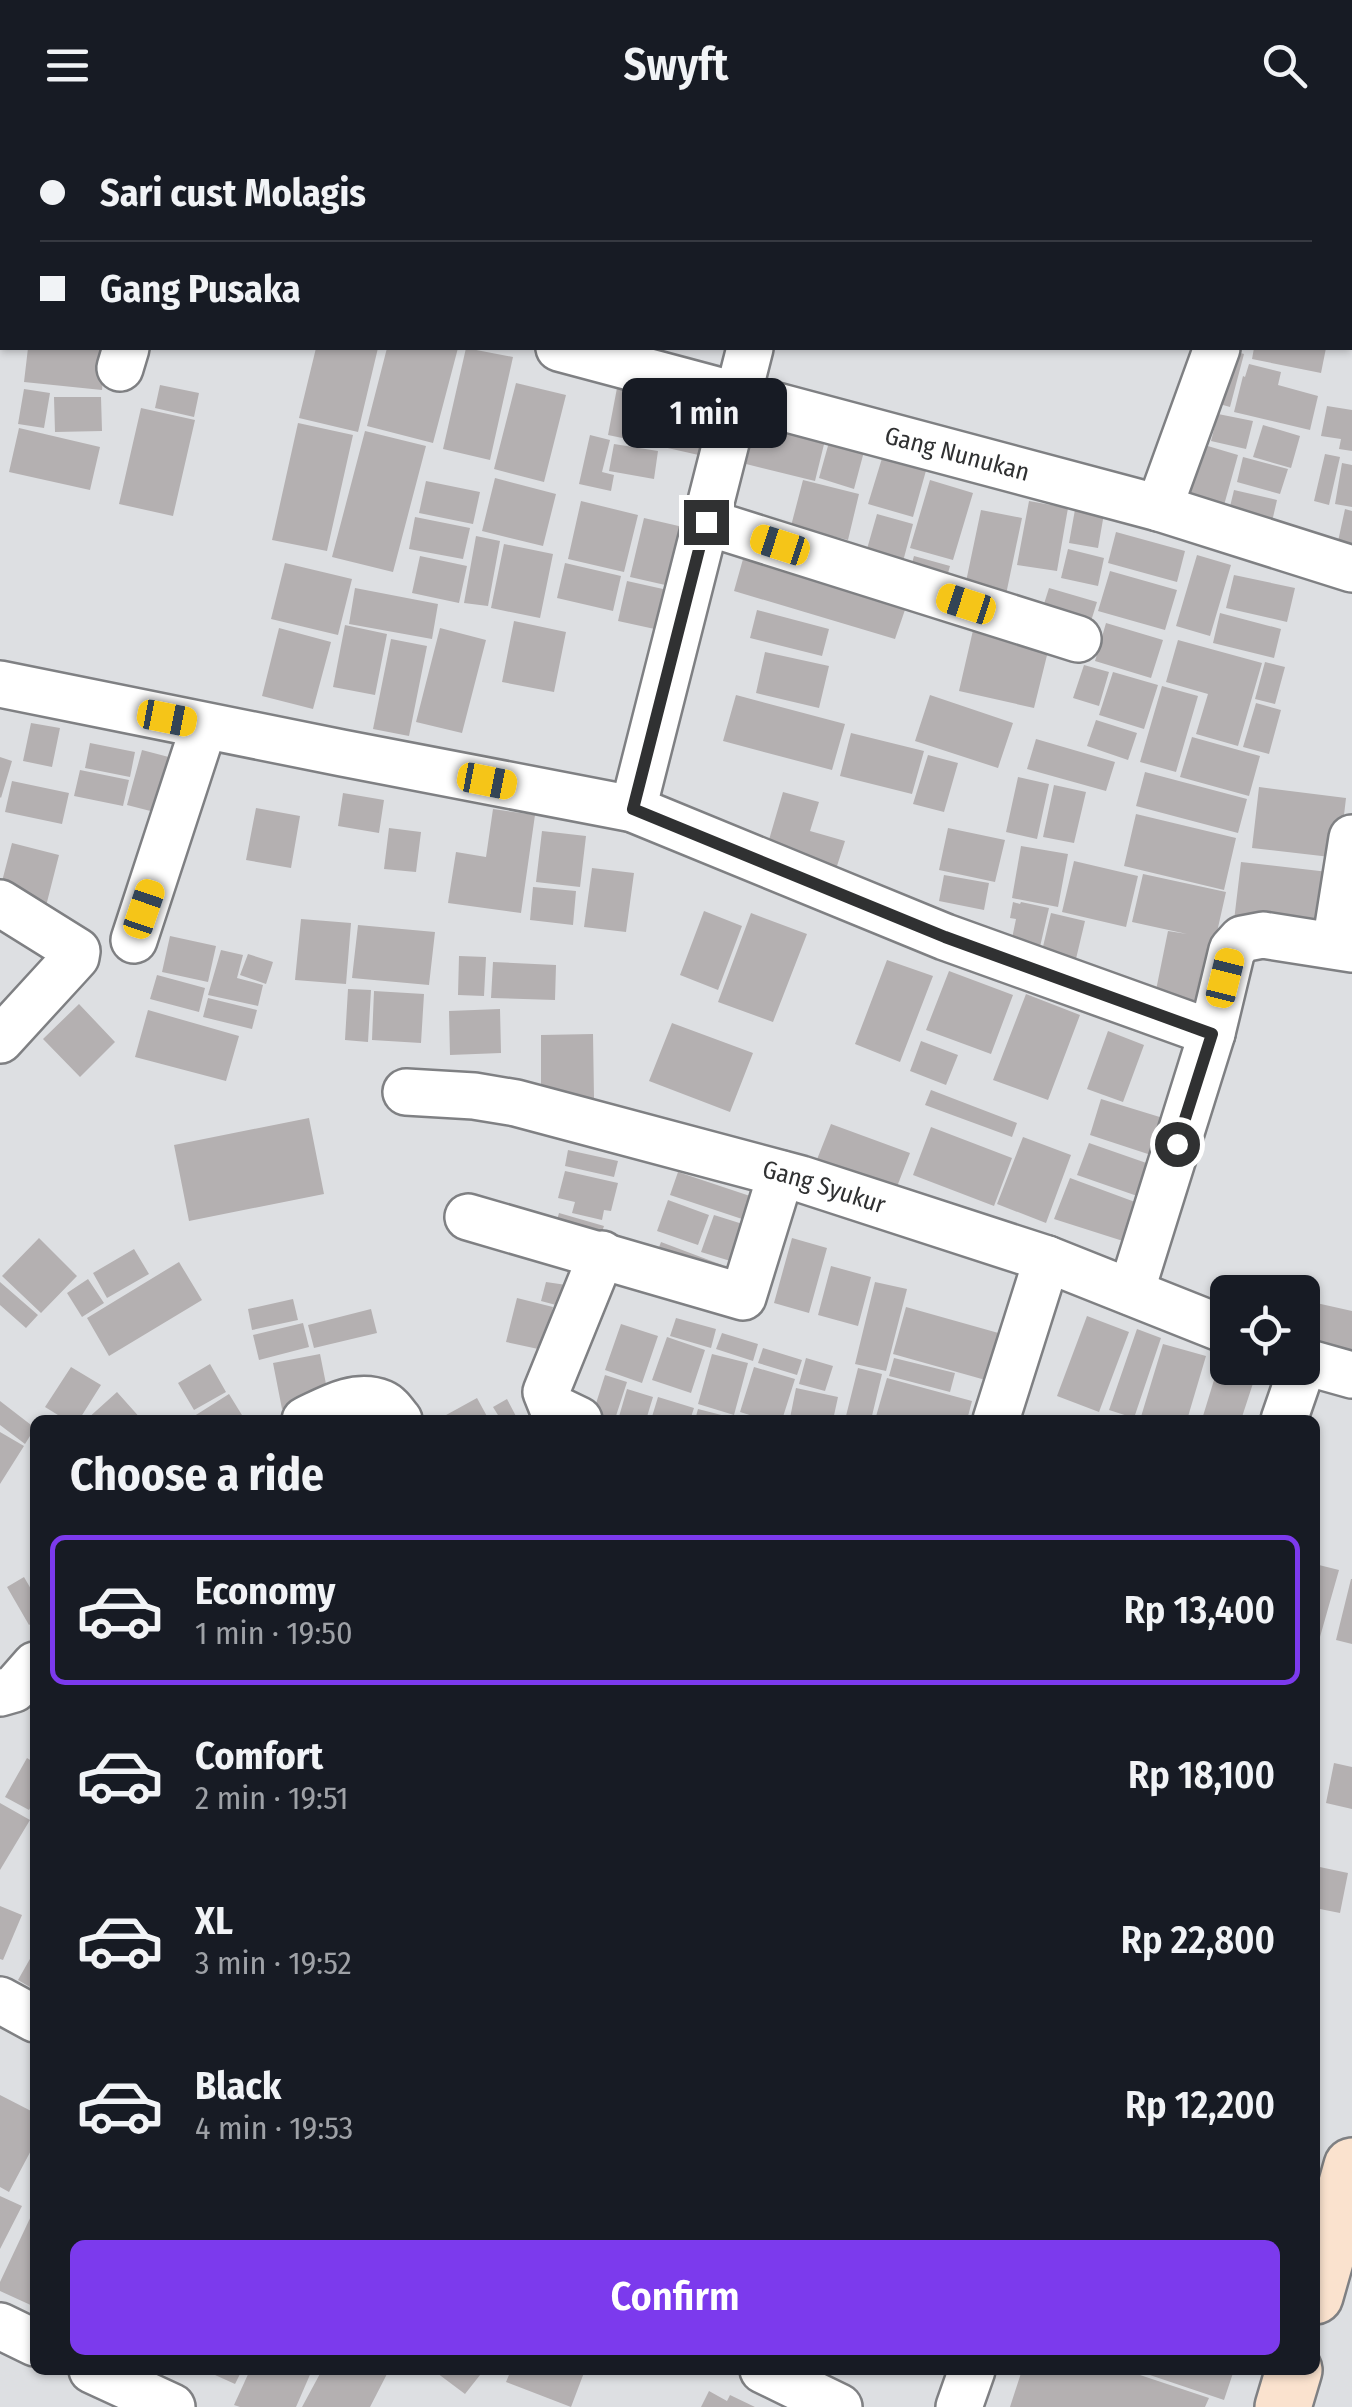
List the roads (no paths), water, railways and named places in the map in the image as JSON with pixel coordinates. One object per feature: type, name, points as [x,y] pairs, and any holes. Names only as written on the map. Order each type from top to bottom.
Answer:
[{"type":"street","name":"Gang Nunukan","points":[[567,350],[1159,508],[1352,570]]},
{"type":"street","points":[[633,809],[749,350]]},
{"type":"street","points":[[1159,508],[1216,350]]},
{"type":"street","points":[[706,522],[1078,640]]},
{"type":"street","points":[[0,684],[633,809],[945,937],[1212,1034]]},
{"type":"street","points":[[134,940],[204,726]]},
{"type":"street","points":[[1131,1292],[1212,1034],[1232,950],[1242,939],[1263,935],[1343,947],[1352,838]]},
{"type":"street","points":[[0,903],[77,951],[76,957],[0,1040]]},
{"type":"street","name":"Gang Syukur","points":[[406,1092],[516,1103],[781,1174],[1047,1259],[1210,1324]]},
{"type":"street","points":[[468,1217],[744,1297],[781,1174]]},
{"type":"street","points":[[570,1415],[552,1406],[546,1392],[602,1254]]},
{"type":"street","points":[[998,1415],[1047,1259]]},
{"type":"street","points":[[1320,1368],[1352,1375]]},
{"type":"street","points":[[1286,1415],[1296,1385]]},
{"type":"street","points":[[316,1415],[344,1402],[368,1400],[385,1404],[394,1415]]},
{"type":"street","points":[[0,2000],[30,2016]]},
{"type":"street","points":[[1320,2278],[1352,2166]]},
{"type":"street","points":[[0,2326],[30,2341]]},
{"type":"street","points":[[772,2375],[839,2407]]},
{"type":"street","points":[[959,2407],[970,2375]]},
{"type":"street","points":[[1284,2407],[1293,2375]]},
{"type":"street","points":[[95,2385],[172,2407]]}]
